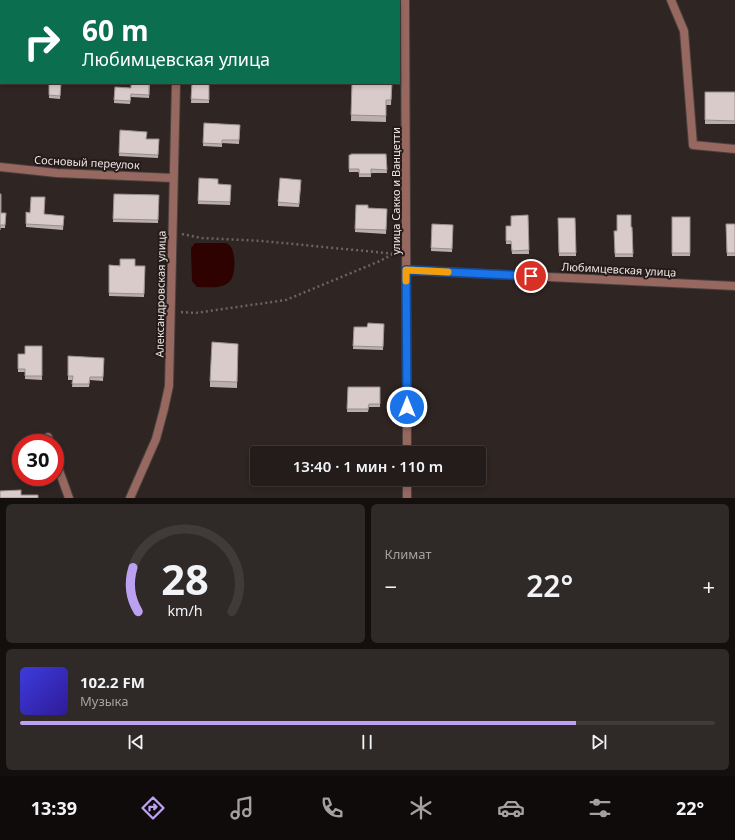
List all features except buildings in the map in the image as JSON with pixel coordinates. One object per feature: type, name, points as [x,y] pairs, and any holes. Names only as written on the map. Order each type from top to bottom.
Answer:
[{"type":"street","name":"улица Сакко и Ванцетти","points":[[405,0],[407,446]]},
{"type":"street","points":[[671,0],[684,31],[693,145],[735,150]]},
{"type":"street","name":"Александровская улица","points":[[130,498],[156,439],[169,386],[176,84]]},
{"type":"street","name":"Сосновый переулок","points":[[0,167],[57,173],[173,178]]},
{"type":"street","name":"Любимцевская улица","points":[[406,270],[735,286]]},
{"type":"street","points":[[64,484],[69,498]]},
{"type":"street","points":[[407,486],[407,498]]},
{"type":"path","points":[[172,232],[200,238],[262,241],[406,254]]},
{"type":"path","points":[[171,311],[195,313],[286,300],[380,262],[393,254]]},
{"type":"shaded area","points":[[195,243],[226,243],[230,246],[234,255],[234,272],[228,283],[217,287],[197,287],[192,281],[191,248]]},
{"type":"slow traffic","points":[[406,281],[406,270],[448,272]]},
{"type":"route","points":[[407,407],[406,270],[531,276]]}]
